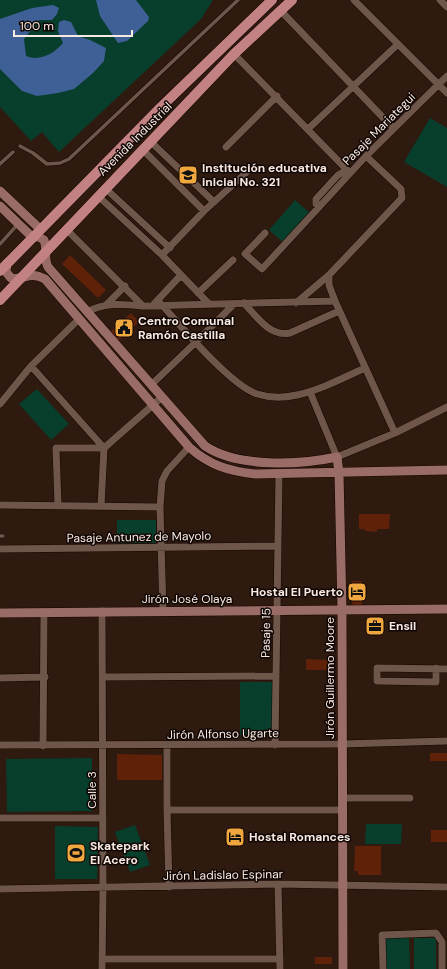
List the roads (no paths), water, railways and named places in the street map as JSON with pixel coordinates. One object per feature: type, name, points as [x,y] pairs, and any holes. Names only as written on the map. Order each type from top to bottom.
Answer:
[{"type":"main road","name":"Avenida Industrial","points":[[4,267],[224,44],[272,0]]},
{"type":"main road","name":"Avenida Industrial","points":[[0,300],[101,192],[151,142],[234,54],[292,0]]},
{"type":"main road","points":[[0,191],[40,229]]},
{"type":"main road","points":[[2,211],[32,237],[39,237],[44,240],[45,262],[48,267],[205,446],[224,456],[255,462],[320,461],[337,457]]},
{"type":"main road","points":[[4,267],[7,275],[11,278],[34,275],[45,279],[189,446],[206,461],[232,471],[279,474],[447,470]]},
{"type":"main road","name":"Jirón Guillermo Moore","points":[[337,457],[339,473],[342,610],[343,969]]},
{"type":"main road","name":"Jirón José Olaya","points":[[0,613],[447,609]]},
{"type":"street","points":[[354,0],[397,45],[447,93]]},
{"type":"street","points":[[440,0],[447,7]]},
{"type":"street","points":[[281,11],[393,128]]},
{"type":"street","points":[[308,129],[397,45]]},
{"type":"street","points":[[234,54],[277,96],[349,171]]},
{"type":"street","name":"Pasaje Mariategui","points":[[265,233],[245,254],[262,269],[319,207],[349,171],[447,76]]},
{"type":"street","points":[[226,147],[277,96]]},
{"type":"street","points":[[151,142],[214,202]]},
{"type":"street","points":[[143,150],[204,211]]},
{"type":"street","points":[[296,303],[329,275],[402,198],[401,190],[366,156]]},
{"type":"street","points":[[162,255],[204,211],[248,171]]},
{"type":"street","points":[[101,192],[170,248]]},
{"type":"street","points":[[101,192],[209,304]]},
{"type":"street","points":[[66,229],[125,286],[143,306]]},
{"type":"street","points":[[198,293],[233,260]]},
{"type":"street","points":[[158,304],[181,275]]},
{"type":"street","points":[[329,275],[329,285],[339,311],[395,433]]},
{"type":"street","points":[[107,304],[125,286]]},
{"type":"street","points":[[87,312],[95,307],[107,304],[143,306],[158,304],[296,303],[335,301]]},
{"type":"street","points":[[244,303],[270,329],[283,334],[290,333],[339,311]]},
{"type":"street","points":[[158,304],[236,381],[256,394],[282,398],[310,392],[365,368]]},
{"type":"street","points":[[151,384],[234,304]]},
{"type":"street","points":[[0,404],[31,366],[80,319]]},
{"type":"street","points":[[31,366],[104,448],[100,506]]},
{"type":"street","name":"Jirón Guillermo Moore","points":[[310,392],[337,457]]},
{"type":"street","points":[[58,505],[56,448],[104,448],[162,397]]},
{"type":"street","points":[[337,457],[395,433],[447,407]]},
{"type":"street","points":[[163,611],[160,507],[163,476],[189,446]]},
{"type":"street","name":"Pasaje 15","points":[[275,745],[279,474]]},
{"type":"street","points":[[0,505],[160,507]]},
{"type":"street","name":"Pasaje Antunez de Mayolo","points":[[0,549],[278,546]]},
{"type":"street","name":"Calle 3","points":[[102,611],[104,888],[102,969]]},
{"type":"street","points":[[43,746],[45,678],[44,613]]},
{"type":"street","points":[[436,668],[436,682],[377,681],[377,668],[436,668],[447,668]]},
{"type":"street","points":[[103,677],[276,676]]},
{"type":"street","points":[[0,678],[45,678]]},
{"type":"street","name":"Jirón Alfonso Ugarte","points":[[0,746],[275,745],[447,741]]},
{"type":"street","points":[[167,746],[169,888]]},
{"type":"street","points":[[342,798],[410,798]]},
{"type":"street","points":[[167,810],[342,810]]},
{"type":"street","points":[[0,818],[103,818]]},
{"type":"street","points":[[278,884],[280,969]]},
{"type":"street","name":"Jirón Ladislao Espinar","points":[[0,889],[169,888],[278,884],[447,886]]},
{"type":"street","points":[[383,969],[382,935],[436,933],[442,942],[444,955],[442,969]]},
{"type":"street","points":[[102,959],[280,959]]},
{"type":"lane","points":[[20,146],[33,152],[47,164],[60,163],[69,159],[238,0]]},
{"type":"lane","points":[[0,164],[13,152]]},
{"type":"lane","points":[[0,244],[18,224]]},
{"type":"water","points":[[96,0],[136,0],[149,17],[148,21],[127,41],[118,43],[100,16]]},
{"type":"water","points":[[53,5],[59,8],[57,14],[52,20],[39,20],[24,39],[26,56],[36,58],[46,56],[60,47],[63,43],[58,31],[59,22],[64,20],[71,22],[78,36],[106,48],[104,61],[93,73],[74,89],[37,96],[22,91],[0,69],[0,19],[32,8]]},
{"type":"place","name":"Institución educativa inicial No. 321","points":[[188,175]]},
{"type":"place","name":"Centro Comunal Ramón Castilla","points":[[124,328]]},
{"type":"place","name":"Hostal El Puerto","points":[[357,592]]},
{"type":"place","name":"Ensil","points":[[375,626]]},
{"type":"place","name":"Hostal Romances","points":[[235,837]]},
{"type":"place","name":"Skatepark El Acero","points":[[76,853]]}]
